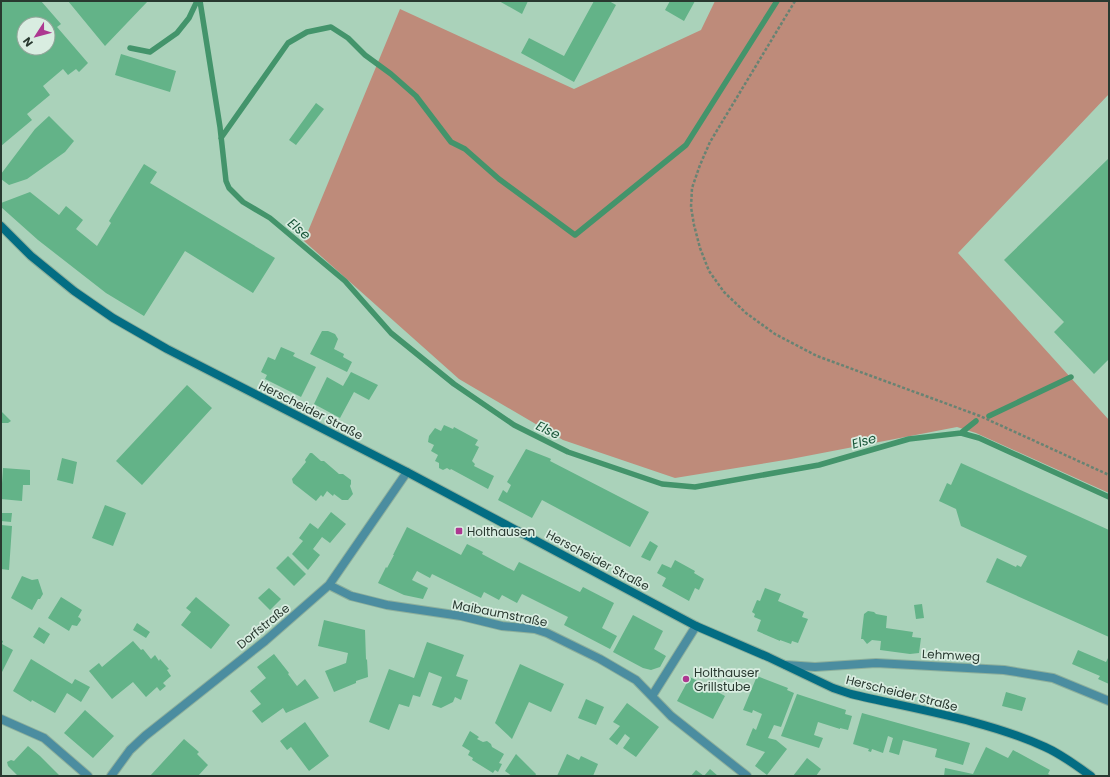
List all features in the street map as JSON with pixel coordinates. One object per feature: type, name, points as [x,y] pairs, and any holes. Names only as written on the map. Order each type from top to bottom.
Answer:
[{"type":"main road","name":"Herscheider Straße","points":[[1,226],[31,256],[74,292],[113,318],[209,371],[407,472],[696,626],[786,665],[833,688],[851,694],[975,723],[1012,734],[1046,747],[1091,776]]},
{"type":"street","name":"Dorfstraße","points":[[111,776],[130,750],[145,736],[265,641],[329,585],[407,472]]},
{"type":"street","name":"Maibaumstraße","points":[[329,585],[351,596],[387,605],[461,616],[502,626],[535,629],[580,649],[636,680],[671,716],[747,776]]},
{"type":"street","points":[[652,696],[696,626]]},
{"type":"street","name":"Lehmweg","points":[[786,665],[815,667],[876,663],[1004,670],[1053,678],[1109,701]]},
{"type":"street","points":[[1,719],[44,738],[88,776]]},
{"type":"path","points":[[796,1],[710,142],[692,188],[691,207],[700,248],[709,271],[724,292],[746,313],[775,334],[818,356],[980,416],[1109,475]]},
{"type":"shaded area","points":[[715,1],[1109,1],[1109,94],[958,253],[1109,420],[1109,493],[976,433],[957,427],[791,459],[675,478],[563,440],[459,379],[304,241],[400,9],[574,89],[701,30]]},
{"type":"building","points":[[1,1],[41,1],[54,16],[16,16],[16,56],[56,56],[56,18],[61,24],[57,27],[88,63],[79,72],[76,69],[68,75],[63,69],[43,86],[50,95],[27,114],[32,120],[1,146]]},
{"type":"building","points":[[68,1],[148,1],[105,46]]},
{"type":"building","points":[[499,1],[528,1],[522,14]]},
{"type":"building","points":[[594,1],[609,1],[616,5],[574,82],[521,53],[529,38],[564,56]]},
{"type":"building","points":[[670,1],[695,1],[684,21],[665,10]]},
{"type":"building","points":[[121,54],[176,71],[170,92],[115,75]]},
{"type":"building","points":[[316,103],[324,109],[296,145],[289,140]]},
{"type":"building","points":[[49,116],[74,141],[65,152],[27,179],[9,185],[1,179],[1,174],[35,129]]},
{"type":"building","points":[[1109,158],[1109,359],[1094,374],[1054,332],[1064,322],[1004,260]]},
{"type":"building","points":[[144,164],[157,172],[150,183],[275,258],[253,293],[185,251],[144,316],[106,293],[38,240],[1,207],[1,203],[30,192],[59,215],[66,206],[83,220],[76,229],[97,246],[111,223],[109,221]]},
{"type":"building","points":[[322,331],[328,331],[335,334],[338,339],[334,349],[344,354],[343,357],[352,362],[347,372],[310,354]]},
{"type":"building","points":[[281,347],[295,353],[293,356],[316,367],[301,397],[265,379],[267,375],[261,372],[268,357],[275,360]]},
{"type":"building","points":[[351,372],[378,385],[369,400],[354,392],[340,418],[314,404],[327,377],[343,386]]},
{"type":"building","points":[[187,385],[212,408],[142,485],[116,461]]},
{"type":"building","points":[[1,411],[11,421],[8,423],[1,423]]},
{"type":"building","points":[[444,425],[453,429],[454,427],[478,440],[475,445],[479,447],[472,461],[475,464],[474,466],[494,476],[488,489],[451,469],[450,470],[447,468],[443,470],[439,468],[439,463],[435,461],[438,455],[431,451],[434,445],[428,442],[429,436],[435,428],[441,431]]},
{"type":"building","points":[[526,449],[551,459],[550,461],[649,512],[630,547],[542,500],[532,518],[498,500],[503,490],[507,493],[511,485],[507,482]]},
{"type":"building","points":[[310,453],[321,461],[324,461],[339,474],[343,474],[351,480],[350,486],[353,494],[348,500],[342,500],[334,494],[333,496],[327,491],[323,497],[321,495],[316,501],[293,483],[292,479],[306,462],[305,460]]},
{"type":"building","points":[[62,458],[77,462],[73,484],[57,480]]},
{"type":"building","points":[[961,463],[1109,530],[1109,637],[986,582],[997,558],[1016,567],[1017,565],[1021,567],[1027,556],[961,526],[956,509],[939,501],[947,483],[951,485]]},
{"type":"building","points":[[3,468],[30,470],[30,485],[23,485],[22,501],[1,499]]},
{"type":"building","points":[[105,505],[126,513],[113,546],[92,538]]},
{"type":"building","points":[[331,512],[346,524],[330,543],[322,537],[313,549],[320,555],[308,570],[292,554],[303,541],[299,538],[310,523],[318,529]]},
{"type":"building","points":[[1,513],[12,513],[11,522],[1,521]]},
{"type":"building","points":[[1,525],[12,526],[9,570],[1,569]]},
{"type":"building","points":[[407,527],[461,555],[467,544],[514,571],[519,562],[580,592],[583,587],[614,603],[602,628],[617,636],[610,649],[564,625],[568,617],[522,594],[517,603],[502,595],[499,600],[484,592],[481,598],[432,574],[430,578],[417,571],[412,580],[428,588],[423,599],[404,595],[378,583],[394,555]]},
{"type":"building","points":[[650,541],[658,546],[650,561],[641,557]]},
{"type":"building","points":[[288,556],[306,574],[294,586],[276,568]]},
{"type":"building","points":[[675,560],[695,571],[694,573],[704,579],[699,590],[695,588],[689,601],[662,586],[666,578],[657,573],[662,564],[671,568]]},
{"type":"building","points":[[22,576],[32,580],[38,579],[43,594],[40,599],[38,599],[32,610],[11,598]]},
{"type":"building","points":[[269,588],[281,599],[270,610],[258,598]]},
{"type":"building","points":[[765,588],[781,594],[778,601],[804,612],[802,617],[808,619],[798,643],[792,641],[791,644],[780,641],[757,631],[761,620],[754,617],[755,614],[752,612],[757,600],[760,601]]},
{"type":"building","points":[[61,597],[82,610],[78,617],[81,620],[77,626],[72,625],[69,631],[48,618]]},
{"type":"building","points":[[196,597],[230,625],[211,649],[181,625],[191,612],[186,608]]},
{"type":"building","points":[[922,604],[924,618],[916,619],[914,605]]},
{"type":"building","points":[[868,611],[887,616],[886,628],[913,632],[912,637],[921,638],[919,653],[910,654],[880,650],[881,641],[872,640],[867,644],[863,639],[861,639],[864,614]]},
{"type":"building","points":[[633,615],[663,631],[654,649],[666,656],[660,667],[651,670],[643,668],[613,652]]},
{"type":"building","points":[[324,620],[365,630],[368,677],[334,692],[325,671],[346,663],[348,653],[318,646]]},
{"type":"building","points":[[137,623],[150,632],[146,638],[133,630]]},
{"type":"building","points":[[39,627],[50,634],[44,644],[33,637]]},
{"type":"building","points":[[1,640],[3,641],[2,644],[13,650],[1,674]]},
{"type":"building","points":[[133,641],[141,650],[143,649],[151,659],[155,655],[159,661],[160,659],[169,669],[167,670],[171,676],[163,683],[166,686],[160,691],[157,687],[146,697],[133,682],[112,699],[89,671],[99,663],[102,667]]},
{"type":"building","points":[[427,642],[464,655],[456,676],[468,680],[461,700],[455,697],[453,702],[441,708],[432,705],[442,677],[429,672],[420,697],[413,695],[409,707],[399,704],[389,730],[369,722],[389,669],[414,678]]},
{"type":"building","points":[[1078,650],[1106,662],[1109,656],[1109,684],[1098,679],[1100,676],[1072,664]]},
{"type":"building","points":[[274,654],[297,686],[305,679],[319,698],[286,713],[283,708],[262,723],[252,711],[261,704],[250,691],[266,678],[257,667]]},
{"type":"building","points":[[31,659],[72,684],[75,679],[90,687],[81,702],[67,693],[55,713],[32,700],[31,702],[13,691]]},
{"type":"building","points":[[520,664],[564,684],[551,712],[529,702],[512,739],[495,723]]},
{"type":"building","points":[[757,676],[788,688],[787,690],[794,693],[781,727],[774,725],[768,738],[776,740],[787,749],[767,775],[755,766],[765,752],[746,745],[753,728],[756,730],[762,714],[753,710],[752,713],[743,710]]},
{"type":"building","points":[[690,677],[725,696],[713,719],[677,701]]},
{"type":"building","points":[[1006,692],[1026,698],[1022,711],[1002,706]]},
{"type":"building","points":[[797,694],[846,710],[845,714],[852,716],[848,730],[818,722],[814,735],[823,738],[819,748],[781,736]]},
{"type":"building","points":[[586,699],[604,707],[596,725],[578,718]]},
{"type":"building","points":[[627,703],[659,727],[636,757],[623,748],[630,738],[625,734],[617,745],[609,739],[620,726],[613,722]]},
{"type":"building","points":[[85,710],[114,736],[93,758],[64,733]]},
{"type":"building","points":[[862,713],[970,743],[963,765],[935,757],[937,749],[903,740],[899,755],[889,752],[893,738],[888,736],[883,753],[872,749],[871,752],[868,751],[869,749],[853,744]]},
{"type":"building","points":[[305,722],[329,756],[309,771],[291,747],[287,750],[280,741]]},
{"type":"building","points":[[470,731],[479,737],[477,739],[483,742],[487,741],[492,747],[504,754],[499,763],[502,764],[498,772],[495,770],[493,773],[472,760],[473,758],[468,755],[470,751],[462,746]]},
{"type":"building","points":[[184,739],[199,752],[197,754],[208,765],[198,776],[150,776]]},
{"type":"building","points":[[28,746],[60,776],[18,776],[8,766],[7,762],[11,760],[14,761]]},
{"type":"building","points":[[986,747],[1008,758],[1013,750],[1050,770],[1048,774],[1052,776],[944,776],[945,768],[973,774]]},
{"type":"building","points":[[516,754],[536,774],[535,776],[512,776],[505,771]]},
{"type":"building","points":[[567,754],[579,760],[581,756],[598,764],[593,776],[557,776]]},
{"type":"building","points":[[807,758],[821,769],[816,776],[793,776]]},
{"type":"building","points":[[710,769],[718,776],[704,776]]},
{"type":"building","points":[[696,770],[704,776],[691,776]]},
{"type":"waterway","points":[[130,48],[150,52],[177,33],[189,18],[197,1]]},
{"type":"waterway","name":"Else","points":[[200,1],[220,127],[226,181],[229,188],[243,202],[270,218],[345,281],[391,333],[454,384],[514,425],[568,452],[662,484],[695,487],[819,465],[909,439],[961,433],[979,438],[1109,497]]},
{"type":"waterway","points":[[221,138],[288,43],[307,32],[331,27],[348,38],[365,55],[391,74],[416,96],[451,142],[465,149],[499,179],[575,235],[686,145],[777,1]]},
{"type":"waterway","points":[[989,416],[1071,377]]},
{"type":"waterway","points":[[961,433],[976,421]]},
{"type":"place","name":"Holthausen","points":[[459,531]]},
{"type":"place","name":"Holthauser Grillstube","points":[[686,679]]}]
